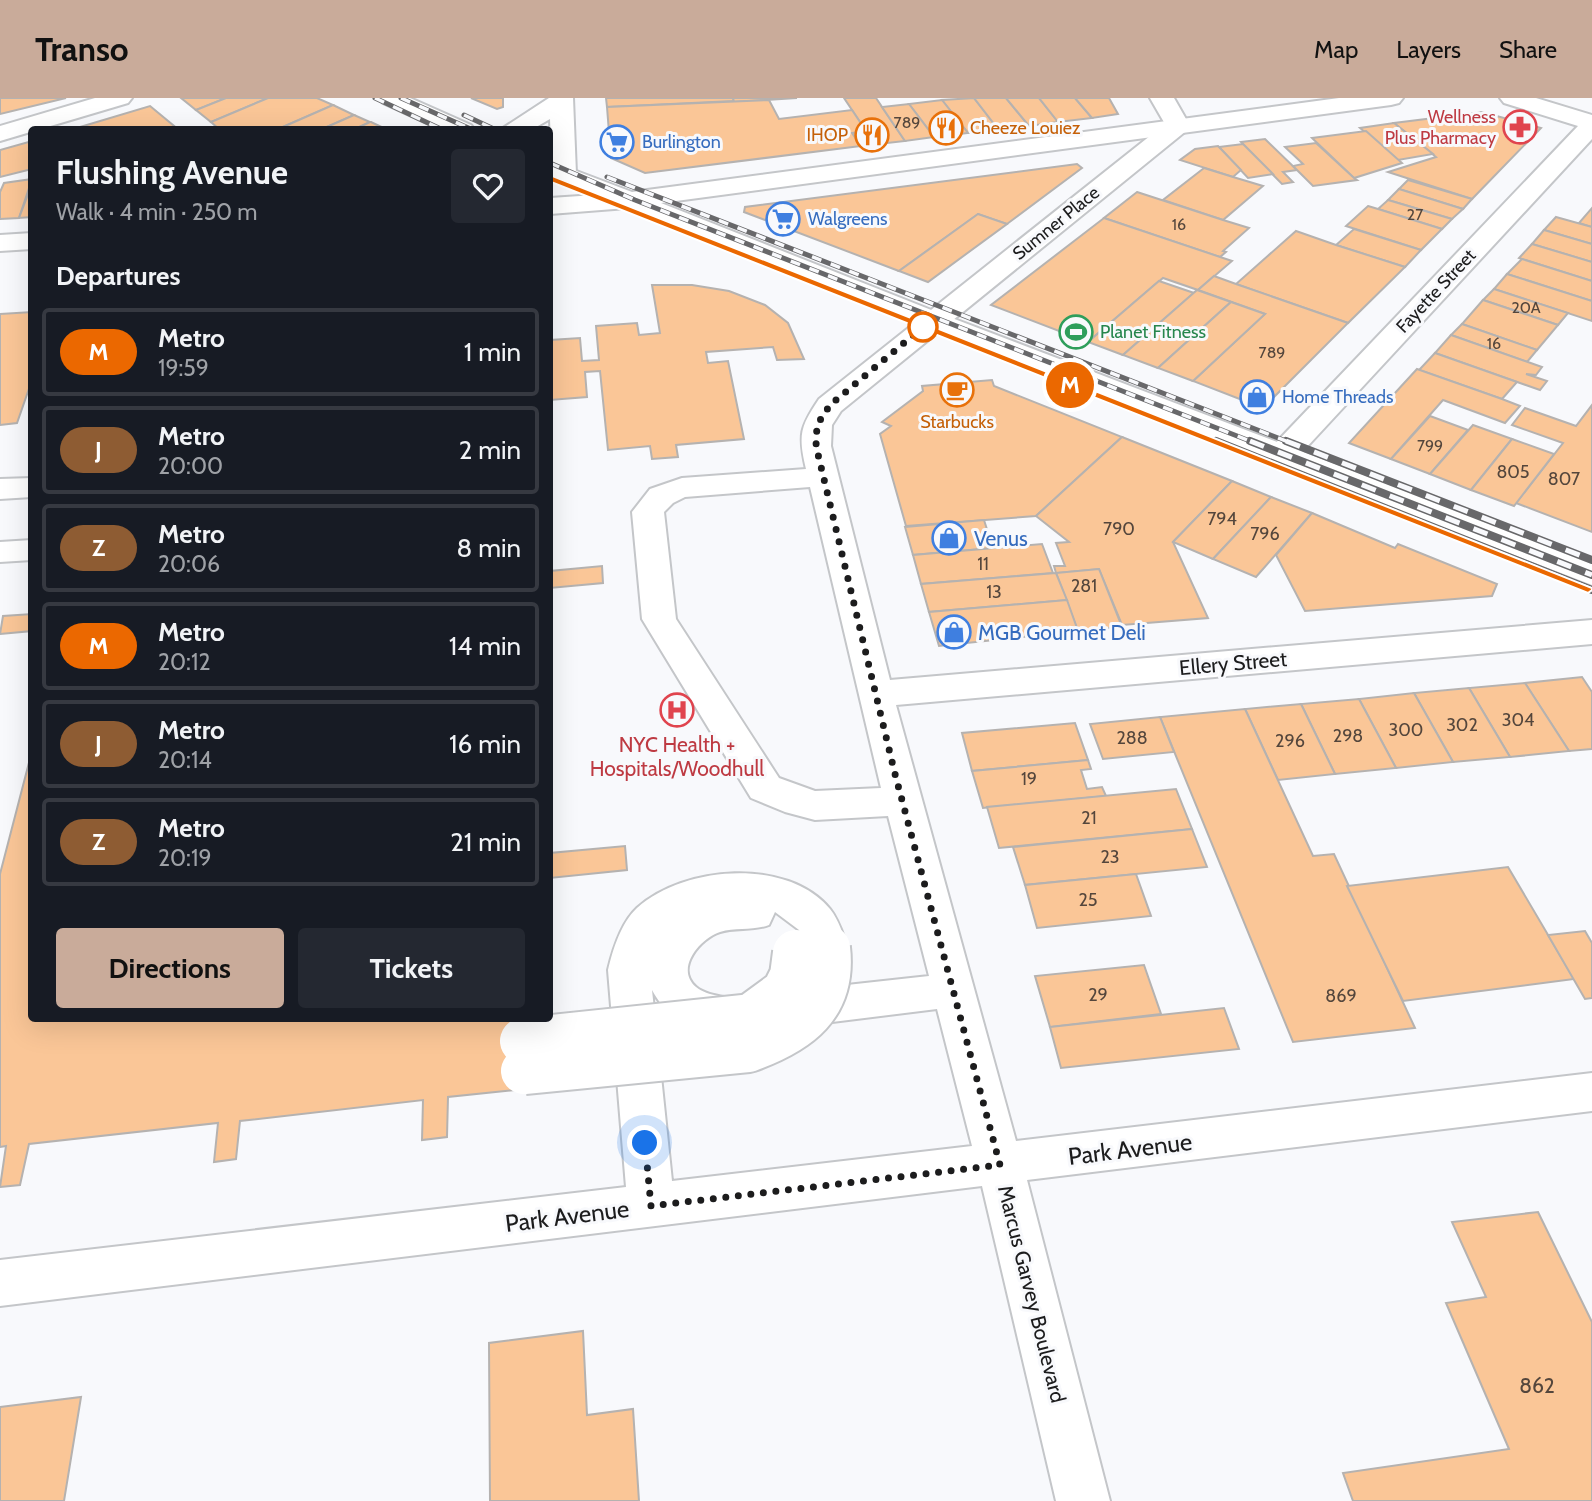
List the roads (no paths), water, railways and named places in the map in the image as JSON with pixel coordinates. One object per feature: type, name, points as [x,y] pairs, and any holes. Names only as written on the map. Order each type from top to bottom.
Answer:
[{"type":"street","points":[[0,134],[120,98]]},
{"type":"street","points":[[391,98],[454,126]]},
{"type":"street","points":[[1162,98],[1178,126]]},
{"type":"street","points":[[553,206],[628,200],[1391,98]]},
{"type":"street","points":[[1512,98],[1592,124]]},
{"type":"street","points":[[519,126],[561,101]]},
{"type":"street","points":[[561,101],[557,171],[934,321],[1592,574]]},
{"type":"street","name":"Fayette Street","points":[[1281,456],[1592,124]]},
{"type":"street","name":"Sumner Place","points":[[934,321],[1178,126]]},
{"type":"street","points":[[0,243],[28,241]]},
{"type":"street","name":"Marcus Garvey Boulevard","points":[[934,321],[830,405],[817,425],[816,446],[821,477],[875,694],[1000,1165],[1083,1501]]},
{"type":"street","points":[[821,477],[682,488],[665,493],[653,501],[648,512],[659,620],[765,788],[785,800],[814,808],[902,800]]},
{"type":"street","points":[[0,489],[28,487]]},
{"type":"street","points":[[0,552],[28,550]]},
{"type":"street","name":"Ellery Street","points":[[875,694],[1592,632]]},
{"type":"street","points":[[651,1206],[629,970],[635,943],[652,919],[681,898],[711,887],[751,889],[789,900],[816,920],[812,951]]},
{"type":"street","points":[[523,1056],[748,1049],[781,1038],[812,1012],[829,979],[812,951],[785,928],[753,913],[714,914],[689,925],[669,951],[668,978],[678,1000],[707,1015],[830,1006],[953,990]]},
{"type":"street","name":"Park Avenue","points":[[0,1283],[1592,1092]]},
{"type":"railway","points":[[375,98],[434,126]]},
{"type":"railway","points":[[401,98],[464,126]]},
{"type":"railway","points":[[464,115],[487,126]]},
{"type":"railway","points":[[553,164],[635,200],[1255,443]]},
{"type":"railway","points":[[607,177],[1291,443]]},
{"type":"railway","points":[[553,179],[1220,443]]},
{"type":"railway","points":[[1216,441],[1592,590]]},
{"type":"railway","points":[[1250,441],[1592,575]]},
{"type":"railway","points":[[1286,441],[1592,560]]},
{"type":"metro line","name":"M","points":[[553,179],[1592,590]]},
{"type":"place","name":"Wellness Plus Pharmacy","points":[[1520,127]]},
{"type":"place","name":"Cheeze Louiez","points":[[946,128]]},
{"type":"place","name":"IHOP","points":[[872,135]]},
{"type":"place","name":"Burlington","points":[[617,142]]},
{"type":"place","name":"Walgreens","points":[[783,219]]},
{"type":"place","name":"Planet Fitness","points":[[1076,332]]},
{"type":"place","name":"Starbucks","points":[[957,390]]},
{"type":"place","name":"Home Threads","points":[[1257,397]]},
{"type":"place","name":"Venus","points":[[949,538]]},
{"type":"place","name":"MGB Gourmet Deli","points":[[954,632]]},
{"type":"place","name":"NYC Health + Hospitals/Woodhull","points":[[677,710]]}]
